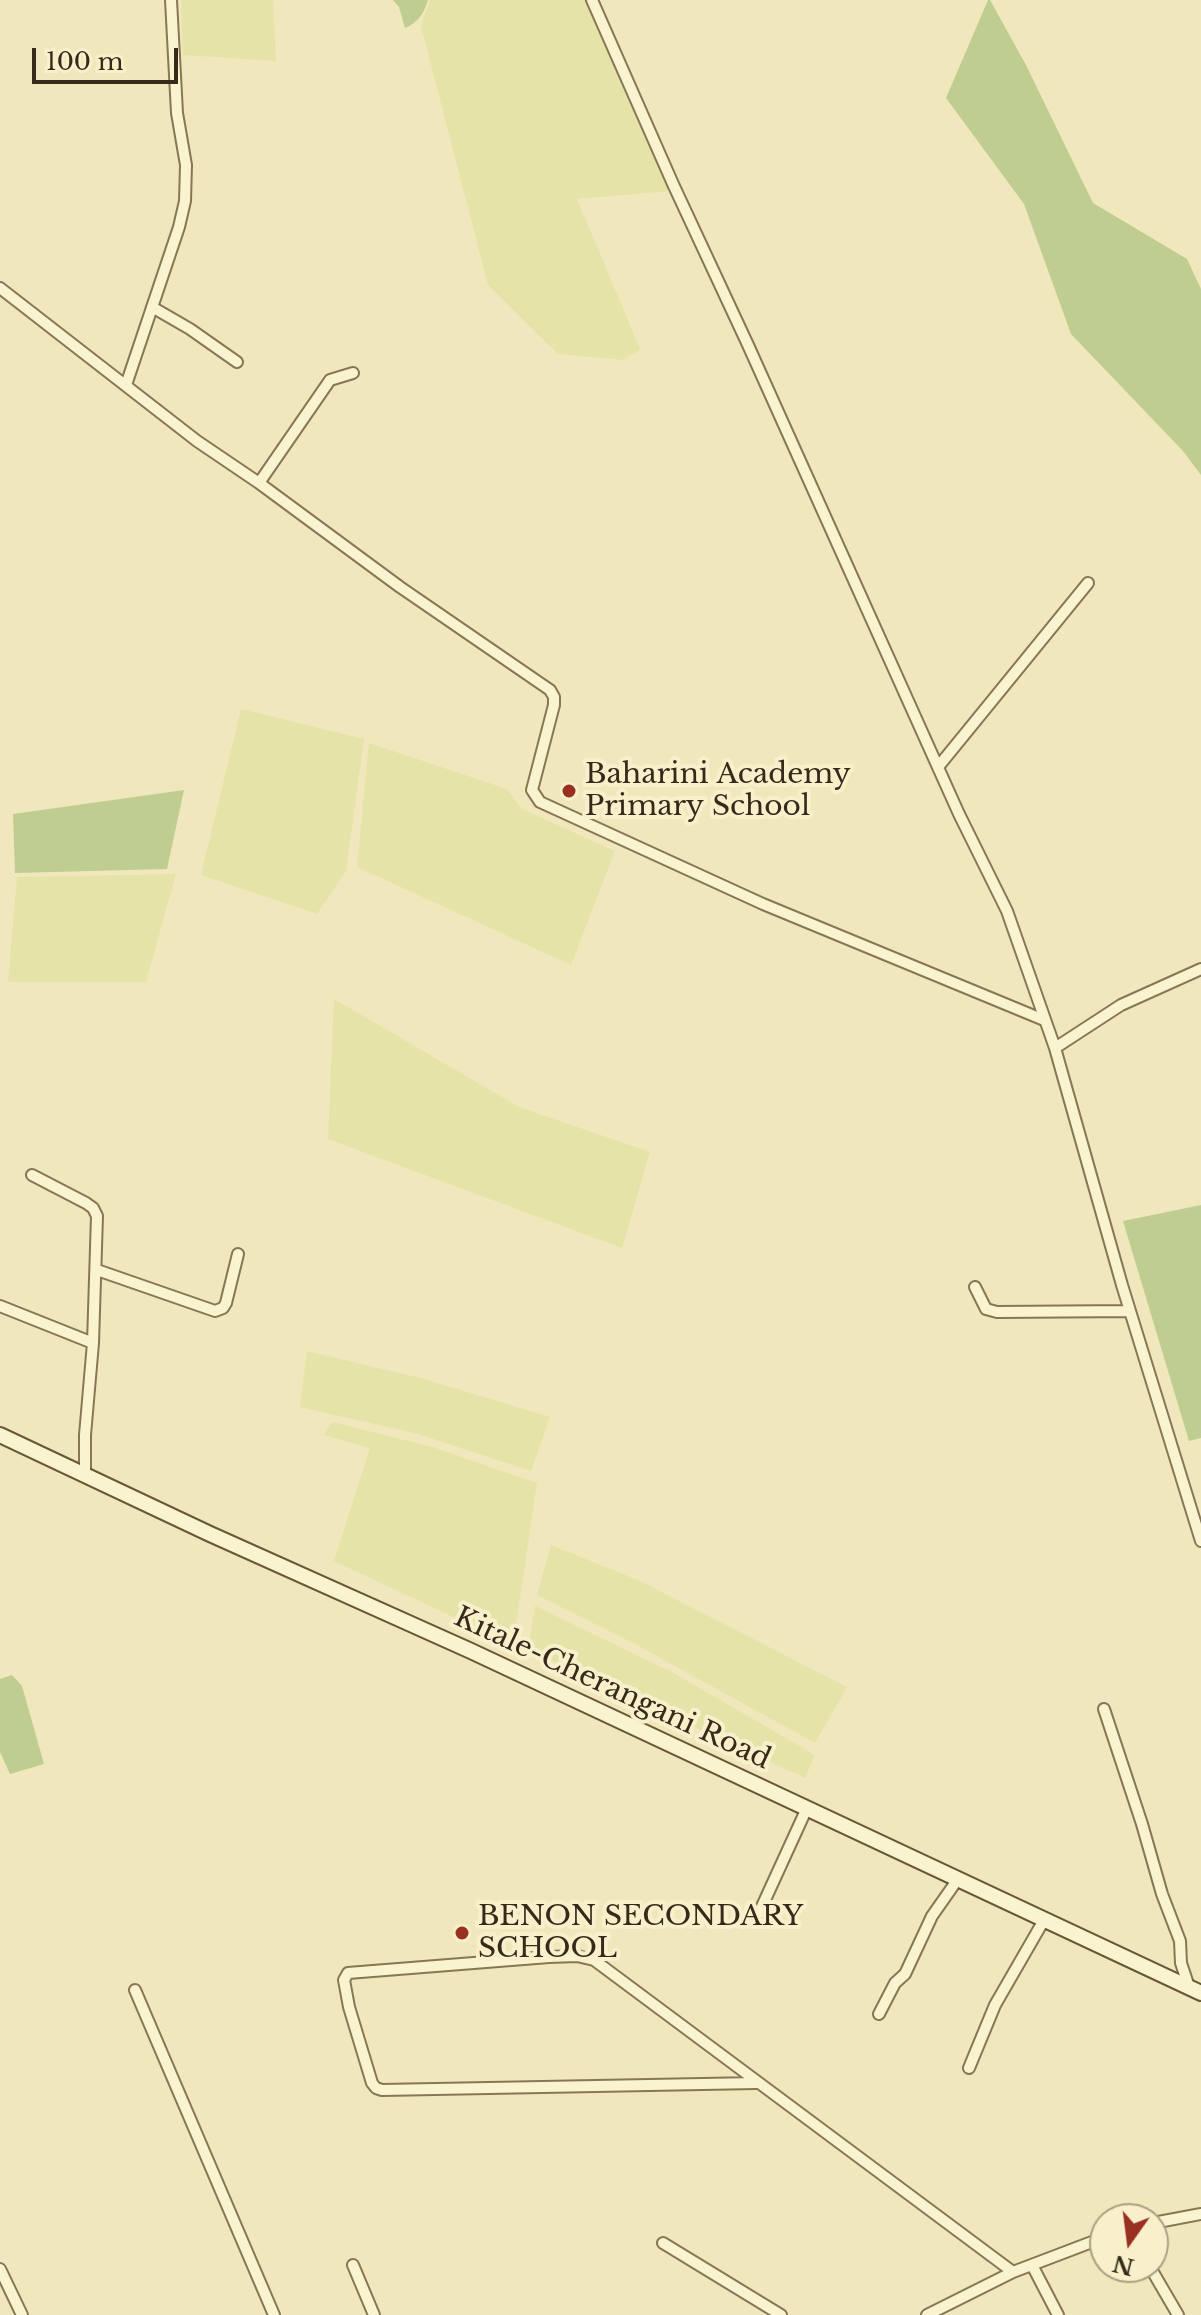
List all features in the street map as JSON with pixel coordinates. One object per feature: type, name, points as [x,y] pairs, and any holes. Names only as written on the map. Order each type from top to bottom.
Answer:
[{"type":"main road","name":"Kitale-Cherangani Road","points":[[0,1435],[1195,1990]]},
{"type":"street","points":[[126,385],[185,201],[186,165],[177,113],[171,0]]},
{"type":"street","points":[[592,0],[938,767],[1007,911],[1055,1048],[1130,1311],[1201,1541]]},
{"type":"street","points":[[0,288],[197,441],[550,690],[554,705],[532,790],[540,802],[763,904],[1044,1020]]},
{"type":"street","points":[[152,307],[237,362]]},
{"type":"street","points":[[259,483],[330,380],[353,373]]},
{"type":"street","points":[[938,767],[1088,583]]},
{"type":"street","points":[[1055,1048],[1121,1005],[1201,969]]},
{"type":"street","points":[[32,1175],[86,1203],[96,1212],[97,1270],[85,1475]]},
{"type":"street","points":[[97,1270],[215,1311],[226,1303],[238,1254]]},
{"type":"street","points":[[975,1287],[986,1309],[997,1312],[1130,1311]]},
{"type":"street","points":[[0,1306],[93,1343]]},
{"type":"street","points":[[1104,1709],[1162,1894],[1180,1941],[1181,1963],[1195,1990]]},
{"type":"street","points":[[759,1913],[807,1808]]},
{"type":"street","points":[[879,2014],[895,1983],[905,1974],[932,1916],[958,1879]]},
{"type":"street","points":[[969,2068],[995,2005],[1044,1920]]},
{"type":"street","points":[[756,2083],[382,2090],[372,2083],[344,1980],[348,1973],[549,1957],[586,1957],[594,1960],[1013,2272]]},
{"type":"street","points":[[135,1990],[274,2315]]},
{"type":"street","points":[[1169,2220],[1201,2214]]},
{"type":"street","points":[[663,2243],[781,2315]]},
{"type":"street","points":[[927,2315],[1013,2272],[1089,2243]]},
{"type":"street","points":[[353,2265],[374,2315]]},
{"type":"street","points":[[1032,2265],[1058,2315]]},
{"type":"street","points":[[0,2269],[22,2315]]},
{"type":"street","points":[[1159,2283],[1178,2315]]},
{"type":"shaded area","points":[[181,0],[273,0],[276,61],[183,55]]},
{"type":"shaded area","points":[[430,0],[587,0],[670,191],[577,199],[640,349],[623,360],[558,354],[488,285],[421,26]]},
{"type":"shaded area","points":[[241,709],[364,739],[346,871],[317,914],[201,875]]},
{"type":"shaded area","points":[[369,743],[507,789],[522,809],[615,851],[571,965],[357,867]]},
{"type":"shaded area","points":[[176,874],[146,982],[8,982],[17,877]]},
{"type":"shaded area","points":[[334,999],[519,1107],[650,1152],[622,1248],[328,1139]]},
{"type":"shaded area","points":[[307,1351],[424,1379],[550,1417],[531,1471],[418,1434],[300,1407]]},
{"type":"shaded area","points":[[332,1422],[432,1447],[537,1483],[513,1645],[334,1561],[370,1448],[324,1435]]},
{"type":"shaded area","points":[[551,1545],[640,1581],[847,1687],[815,1743],[635,1644],[537,1595]]},
{"type":"shaded area","points":[[535,1606],[672,1672],[815,1755],[805,1778],[528,1650]]},
{"type":"green space","points":[[393,0],[428,0],[420,17],[405,28],[399,7]]},
{"type":"green space","points":[[988,0],[1026,65],[1093,203],[1187,259],[1201,289],[1201,475],[1183,451],[1071,334],[1024,204],[946,98]]},
{"type":"green space","points":[[184,790],[167,869],[15,873],[13,814]]},
{"type":"green space","points":[[1201,1205],[1201,1438],[1189,1441],[1123,1221]]},
{"type":"green space","points":[[12,1675],[22,1686],[44,1764],[10,1774],[0,1752],[0,1679]]},
{"type":"place","name":"Baharini Academy Primary School","points":[[569,791]]},
{"type":"place","name":"BENON SECONDARY SCHOOL","points":[[462,1933]]}]
